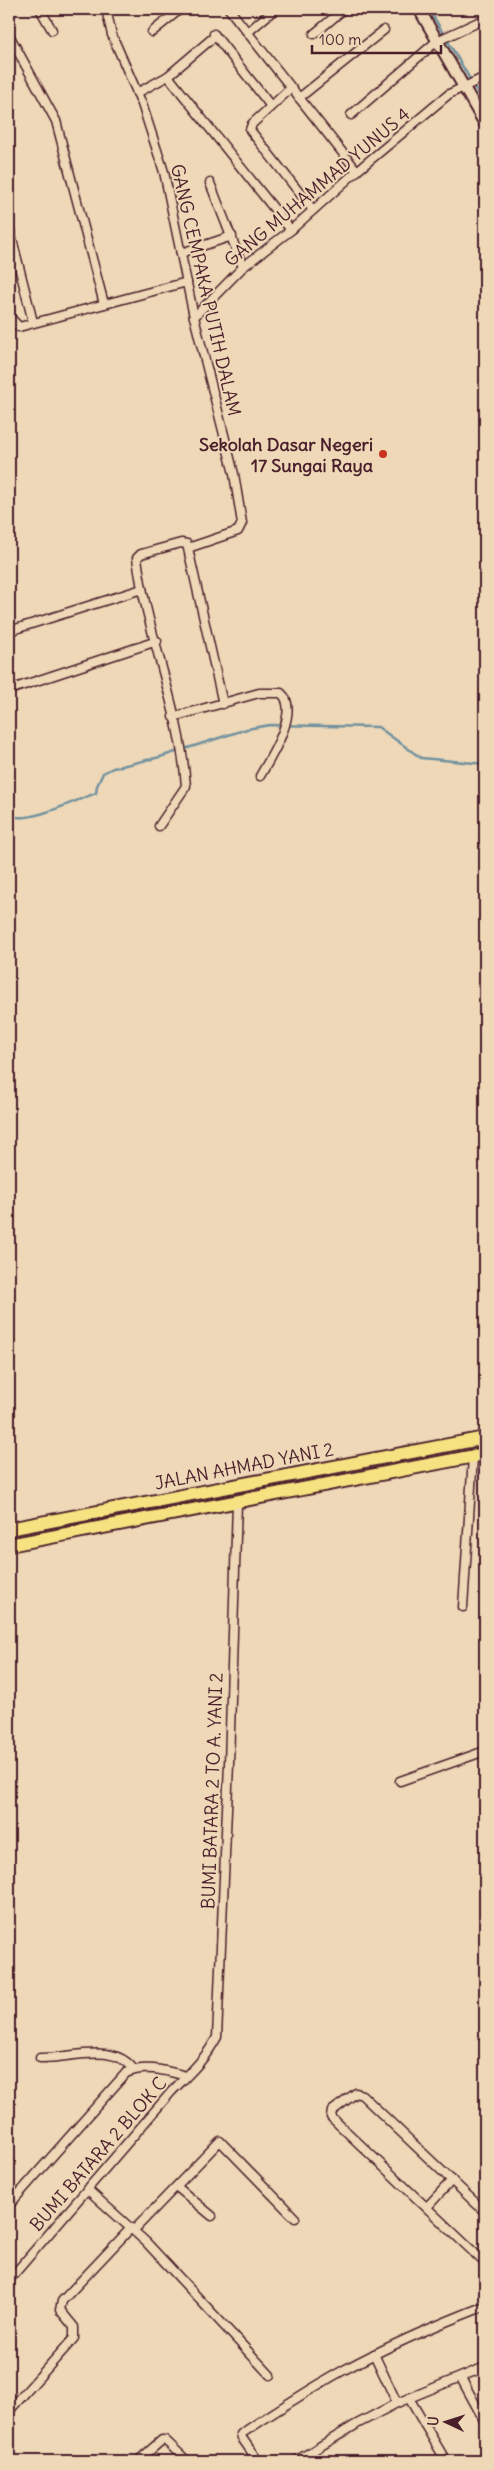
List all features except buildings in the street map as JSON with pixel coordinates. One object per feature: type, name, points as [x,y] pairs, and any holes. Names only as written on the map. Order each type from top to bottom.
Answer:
[{"type":"highway","name":"JALAN AHMAD YANI 2","points":[[9,1530],[485,1438]]},
{"type":"highway","name":"JALAN AHMAD YANI 2","points":[[9,1546],[237,1504],[479,1456]]},
{"type":"street","points":[[40,9],[52,30]]},
{"type":"street","name":"GANG CEMPAKA PUTIH DALAM","points":[[106,9],[112,35],[137,93],[164,172],[194,316],[234,474],[242,523],[238,531],[188,548]]},
{"type":"street","points":[[229,9],[357,171]]},
{"type":"street","points":[[248,32],[275,9]]},
{"type":"street","points":[[314,34],[344,9]]},
{"type":"street","points":[[419,9],[440,40],[482,111],[485,124]]},
{"type":"street","points":[[152,32],[173,12]]},
{"type":"street","points":[[351,115],[440,40],[485,19]]},
{"type":"street","points":[[299,98],[384,30]]},
{"type":"street","points":[[137,93],[168,76],[214,35],[270,105]]},
{"type":"street","points":[[9,36],[56,121],[104,304]]},
{"type":"street","points":[[168,76],[291,230]]},
{"type":"street","name":"GANG MUHAMMAD YUNUS 4","points":[[194,316],[244,267],[291,230],[357,171],[449,94],[466,84],[481,79]]},
{"type":"street","points":[[291,88],[270,105],[252,124],[250,130],[313,210]]},
{"type":"street","points":[[210,183],[244,267]]},
{"type":"street","points":[[9,227],[33,322]]},
{"type":"street","points":[[181,253],[232,236]]},
{"type":"street","points":[[9,316],[17,326],[187,282]]},
{"type":"street","points":[[159,826],[186,786],[180,746],[157,641],[142,590],[138,558],[141,554],[181,543],[187,544],[223,704]]},
{"type":"street","points":[[9,631],[142,590]]},
{"type":"street","points":[[9,690],[157,641]]},
{"type":"street","points":[[173,717],[259,693],[281,693],[286,699],[285,724],[260,776]]},
{"type":"street","points":[[463,1607],[479,1456]]},
{"type":"street","name":"BUMI BATARA 2 TO A. YANI 2","points":[[189,2074],[208,2052],[217,2037],[232,1695],[237,1504]]},
{"type":"street","points":[[400,1781],[485,1751]]},
{"type":"street","points":[[40,2058],[107,2053],[128,2062],[134,2070]]},
{"type":"street","points":[[9,2205],[116,2082],[134,2070],[159,2070],[189,2074]]},
{"type":"street","name":"BUMI BATARA 2 BLOK C","points":[[9,2280],[189,2074]]},
{"type":"street","points":[[485,2212],[359,2093],[356,2093],[332,2112],[331,2117],[485,2262]]},
{"type":"street","points":[[9,2411],[76,2334],[74,2328],[60,2310],[62,2301],[133,2229],[178,2187],[220,2141],[295,2218]]},
{"type":"street","points":[[427,2208],[452,2180]]},
{"type":"street","points":[[178,2187],[212,2216]]},
{"type":"street","points":[[87,2189],[133,2229],[270,2375]]},
{"type":"street","points":[[258,2461],[241,2434],[320,2384],[374,2354],[431,2327],[485,2306]]},
{"type":"street","points":[[374,2354],[397,2403]]},
{"type":"street","points":[[296,2461],[357,2424],[397,2403],[485,2367]]},
{"type":"street","points":[[461,2378],[485,2422]]},
{"type":"street","points":[[409,2398],[446,2461]]},
{"type":"street","points":[[138,2461],[162,2440],[165,2440],[187,2461]]},
{"type":"waterway","points":[[429,9],[485,105]]},
{"type":"waterway","points":[[9,816],[18,817],[41,814],[96,793],[103,773],[113,768],[160,757],[247,729],[270,725],[378,727],[421,758],[485,764]]},
{"type":"place","name":"Sekolah Dasar Negeri 17 Sungai Raya","points":[[383,454]]}]
